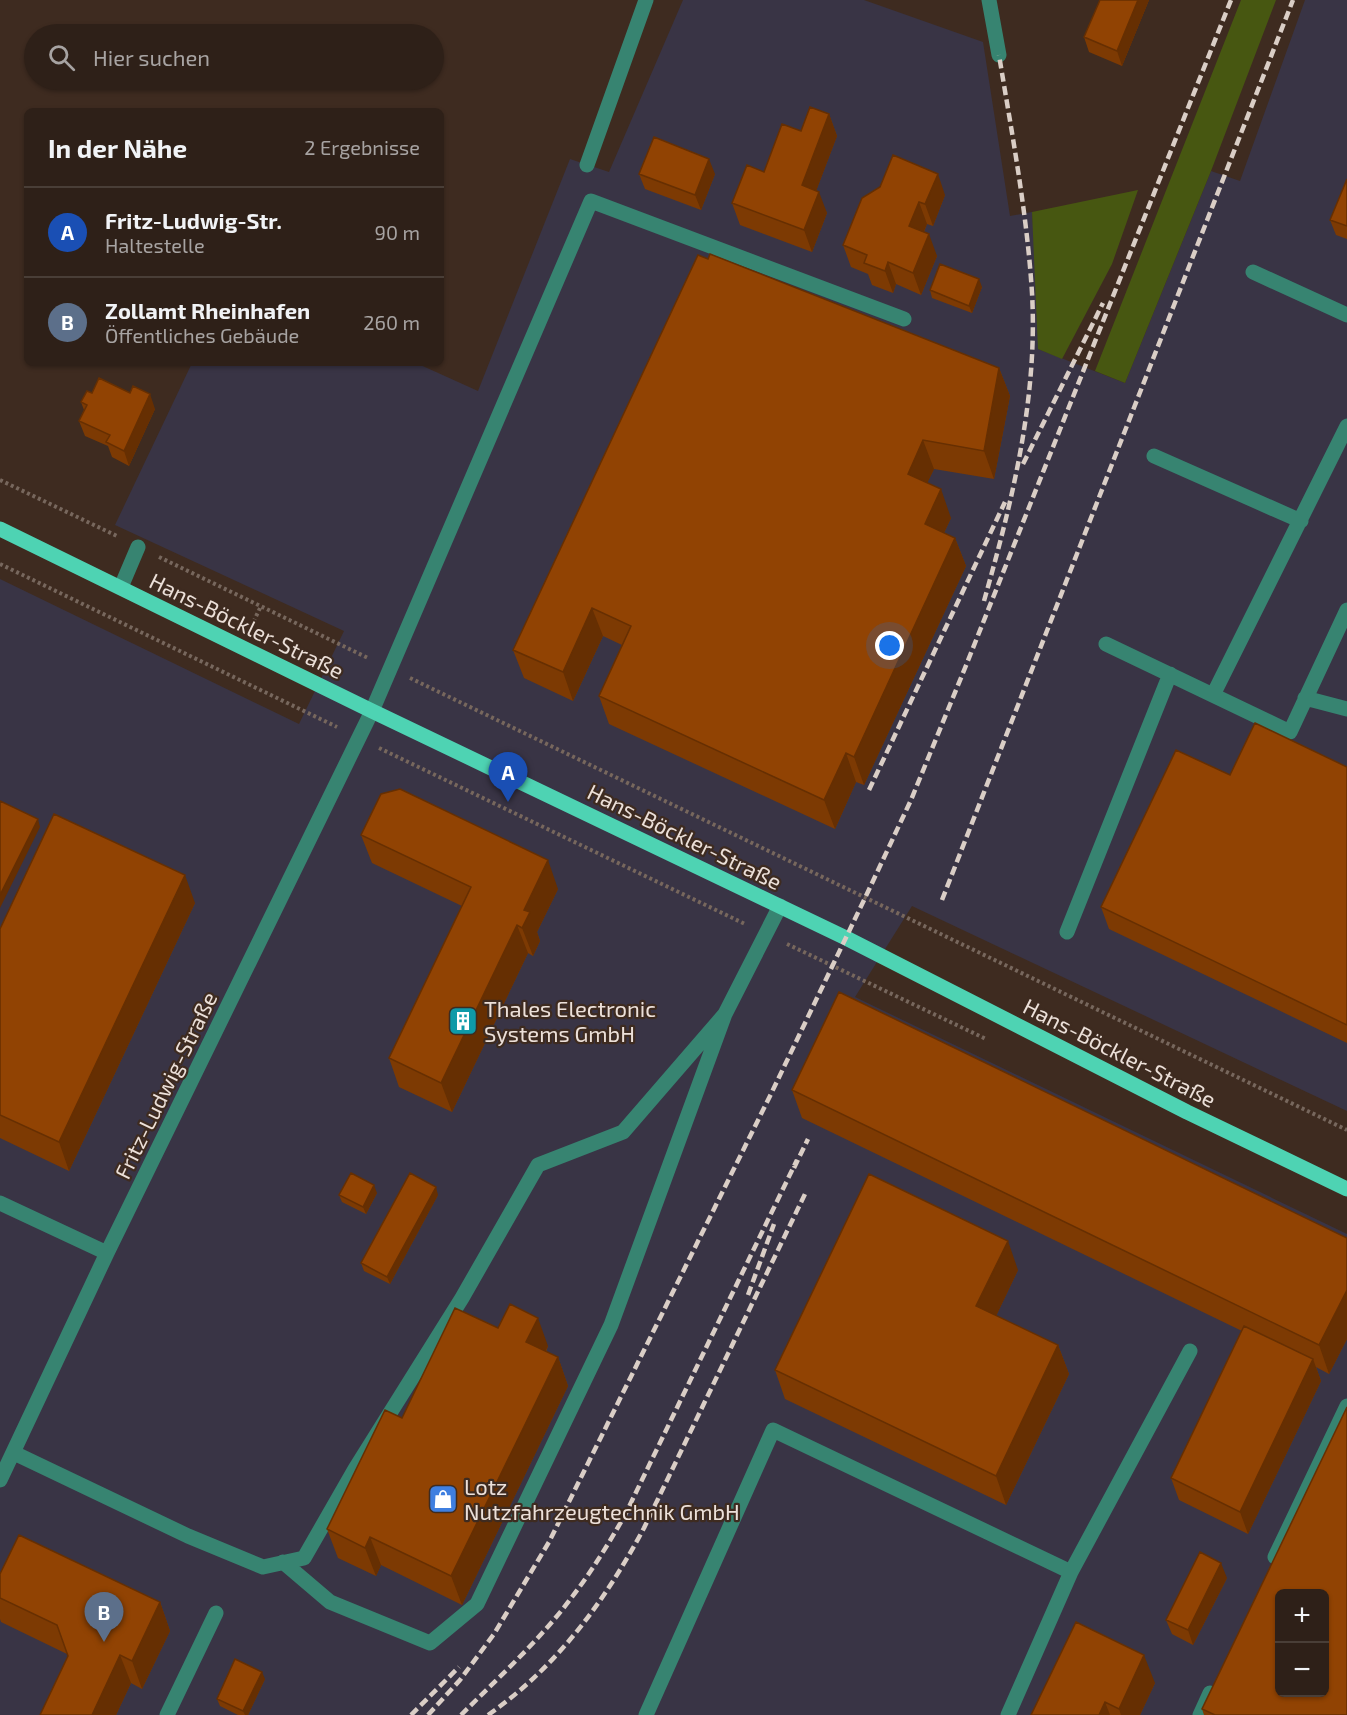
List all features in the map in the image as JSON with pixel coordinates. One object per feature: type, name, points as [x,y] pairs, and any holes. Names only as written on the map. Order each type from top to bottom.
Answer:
[{"type":"main road","name":"Hans-Böckler-Straße","points":[[0,529],[372,711],[780,906],[1187,1112],[1347,1189]]},
{"type":"street","points":[[587,165],[646,0]]},
{"type":"street","points":[[989,0],[999,55]]},
{"type":"street","name":"Fritz-Ludwig-Straße","points":[[0,1480],[107,1253],[372,711],[591,201],[904,319]]},
{"type":"street","points":[[1253,272],[1347,315]]},
{"type":"street","points":[[1213,695],[1347,426]]},
{"type":"street","points":[[1154,456],[1301,521]]},
{"type":"street","points":[[121,587],[138,547]]},
{"type":"street","points":[[1106,644],[1290,732],[1347,610]]},
{"type":"street","points":[[1067,932],[1170,674]]},
{"type":"street","points":[[1305,698],[1347,709]]},
{"type":"street","points":[[283,1562],[330,1602],[430,1643],[477,1604],[611,1325],[725,1014],[780,906]]},
{"type":"street","points":[[14,1453],[188,1536],[263,1567],[304,1558],[355,1469],[462,1298],[538,1166],[623,1132],[725,1014]]},
{"type":"street","points":[[0,1203],[107,1253]]},
{"type":"street","points":[[1008,1715],[1071,1572],[1190,1351]]},
{"type":"street","points":[[1266,1576],[1347,1406]]},
{"type":"street","points":[[646,1715],[773,1430],[1071,1572]]},
{"type":"street","points":[[167,1715],[216,1613]]},
{"type":"street","points":[[1200,1715],[1215,1683]]},
{"type":"path","points":[[0,480],[1347,1130]]},
{"type":"path","points":[[0,564],[992,1042]]},
{"type":"shaded area","points":[[683,0],[864,0],[983,42],[1010,216],[1032,212],[1038,291],[1038,349],[1125,383],[1211,171],[1240,181],[1305,0],[1347,0],[1347,1111],[912,906],[855,997],[1347,1234],[1347,1715],[0,1715],[0,579],[299,724],[344,631],[115,525],[191,366],[423,366],[478,391],[570,159],[609,172]]},
{"type":"green space","points":[[1241,0],[1276,0],[1211,171],[1125,383],[1095,371]]},
{"type":"green space","points":[[1138,190],[1112,264],[1062,359],[1038,349],[1032,212]]},
{"type":"building","points":[[1100,0],[1138,0],[1117,51],[1084,37]]},
{"type":"building","points":[[810,107],[829,114],[802,185],[819,192],[804,230],[732,203],[747,165],[764,172],[782,124],[801,131]]},
{"type":"building","points":[[654,137],[709,159],[695,195],[639,174]]},
{"type":"building","points":[[893,155],[938,174],[925,204],[919,202],[909,226],[929,234],[913,273],[888,262],[885,271],[864,263],[867,255],[843,245],[862,198],[880,187]]},
{"type":"building","points":[[1347,179],[1347,226],[1330,220]]},
{"type":"building","points":[[710,254],[999,368],[984,451],[923,440],[908,474],[941,489],[925,524],[955,538],[854,757],[846,753],[824,800],[599,696],[631,626],[592,608],[563,672],[513,650],[698,255],[708,259]]},
{"type":"building","points":[[940,264],[979,279],[969,306],[930,290]]},
{"type":"building","points":[[99,378],[130,393],[133,386],[150,394],[124,451],[106,442],[110,435],[79,421],[87,405],[81,402],[87,391],[92,393]]},
{"type":"building","points":[[1255,723],[1347,767],[1347,1025],[1101,907],[1176,750],[1230,775]]},
{"type":"building","name":"Thales Electronic Systems GmbH","points":[[400,789],[548,860],[524,910],[530,912],[522,928],[517,925],[441,1083],[389,1058],[471,887],[361,835],[381,794]]},
{"type":"building","points":[[0,801],[38,819],[0,895]]},
{"type":"building","points":[[54,814],[185,875],[59,1142],[0,1115],[0,929]]},
{"type":"building","points":[[839,992],[1347,1238],[1347,1290],[1319,1345],[792,1090]]},
{"type":"building","points":[[351,1173],[374,1185],[363,1207],[339,1195]]},
{"type":"building","points":[[410,1173],[436,1187],[387,1277],[361,1263]]},
{"type":"building","points":[[869,1174],[1008,1241],[976,1306],[1058,1345],[996,1476],[775,1370]]},
{"type":"building","points":[[510,1304],[538,1318],[526,1342],[558,1357],[451,1576],[370,1537],[365,1548],[327,1529],[385,1410],[402,1418],[455,1308],[498,1328]]},
{"type":"building","points":[[1244,1326],[1313,1359],[1240,1512],[1171,1478]]},
{"type":"building","points":[[1347,1407],[1347,1715],[1215,1715],[1202,1709]]},
{"type":"building","points":[[19,1535],[160,1602],[132,1661],[120,1655],[92,1715],[40,1715],[68,1656],[57,1625],[0,1598],[0,1574]]},
{"type":"building","points":[[1200,1552],[1221,1563],[1188,1630],[1166,1620]]},
{"type":"building","points":[[1076,1622],[1144,1655],[1119,1709],[1105,1702],[1099,1715],[1031,1715]]},
{"type":"building","points":[[235,1659],[262,1672],[243,1711],[217,1699]]},
{"type":"railway","points":[[428,1715],[460,1680],[494,1634],[549,1542],[770,1096],[911,800],[1231,0]]},
{"type":"railway","points":[[942,900],[1293,0]]},
{"type":"railway","points":[[984,601],[1021,449],[1031,372],[1033,332],[1027,233],[999,55]]},
{"type":"railway","points":[[1023,464],[1103,303]]},
{"type":"railway","points":[[869,790],[1005,502]]},
{"type":"railway","points":[[794,1168],[808,1139]]},
{"type":"railway","points":[[461,1715],[519,1658],[560,1613],[593,1567],[625,1515],[797,1160]]},
{"type":"railway","points":[[488,1715],[536,1676],[557,1654],[596,1607],[629,1555],[805,1194]]},
{"type":"railway","points":[[748,1295],[774,1224]]},
{"type":"railway","points":[[411,1715],[459,1667]]},
{"type":"place","name":"Fritz-Ludwig-Str.","points":[[508,802]]},
{"type":"place","name":"Thales Electronic Systems GmbH","points":[[463,1021]]},
{"type":"place","name":"Lotz Nutzfahrzeugtechnik GmbH","points":[[443,1499]]},
{"type":"place","name":"Zollamt Rheinhafen","points":[[104,1642]]}]
